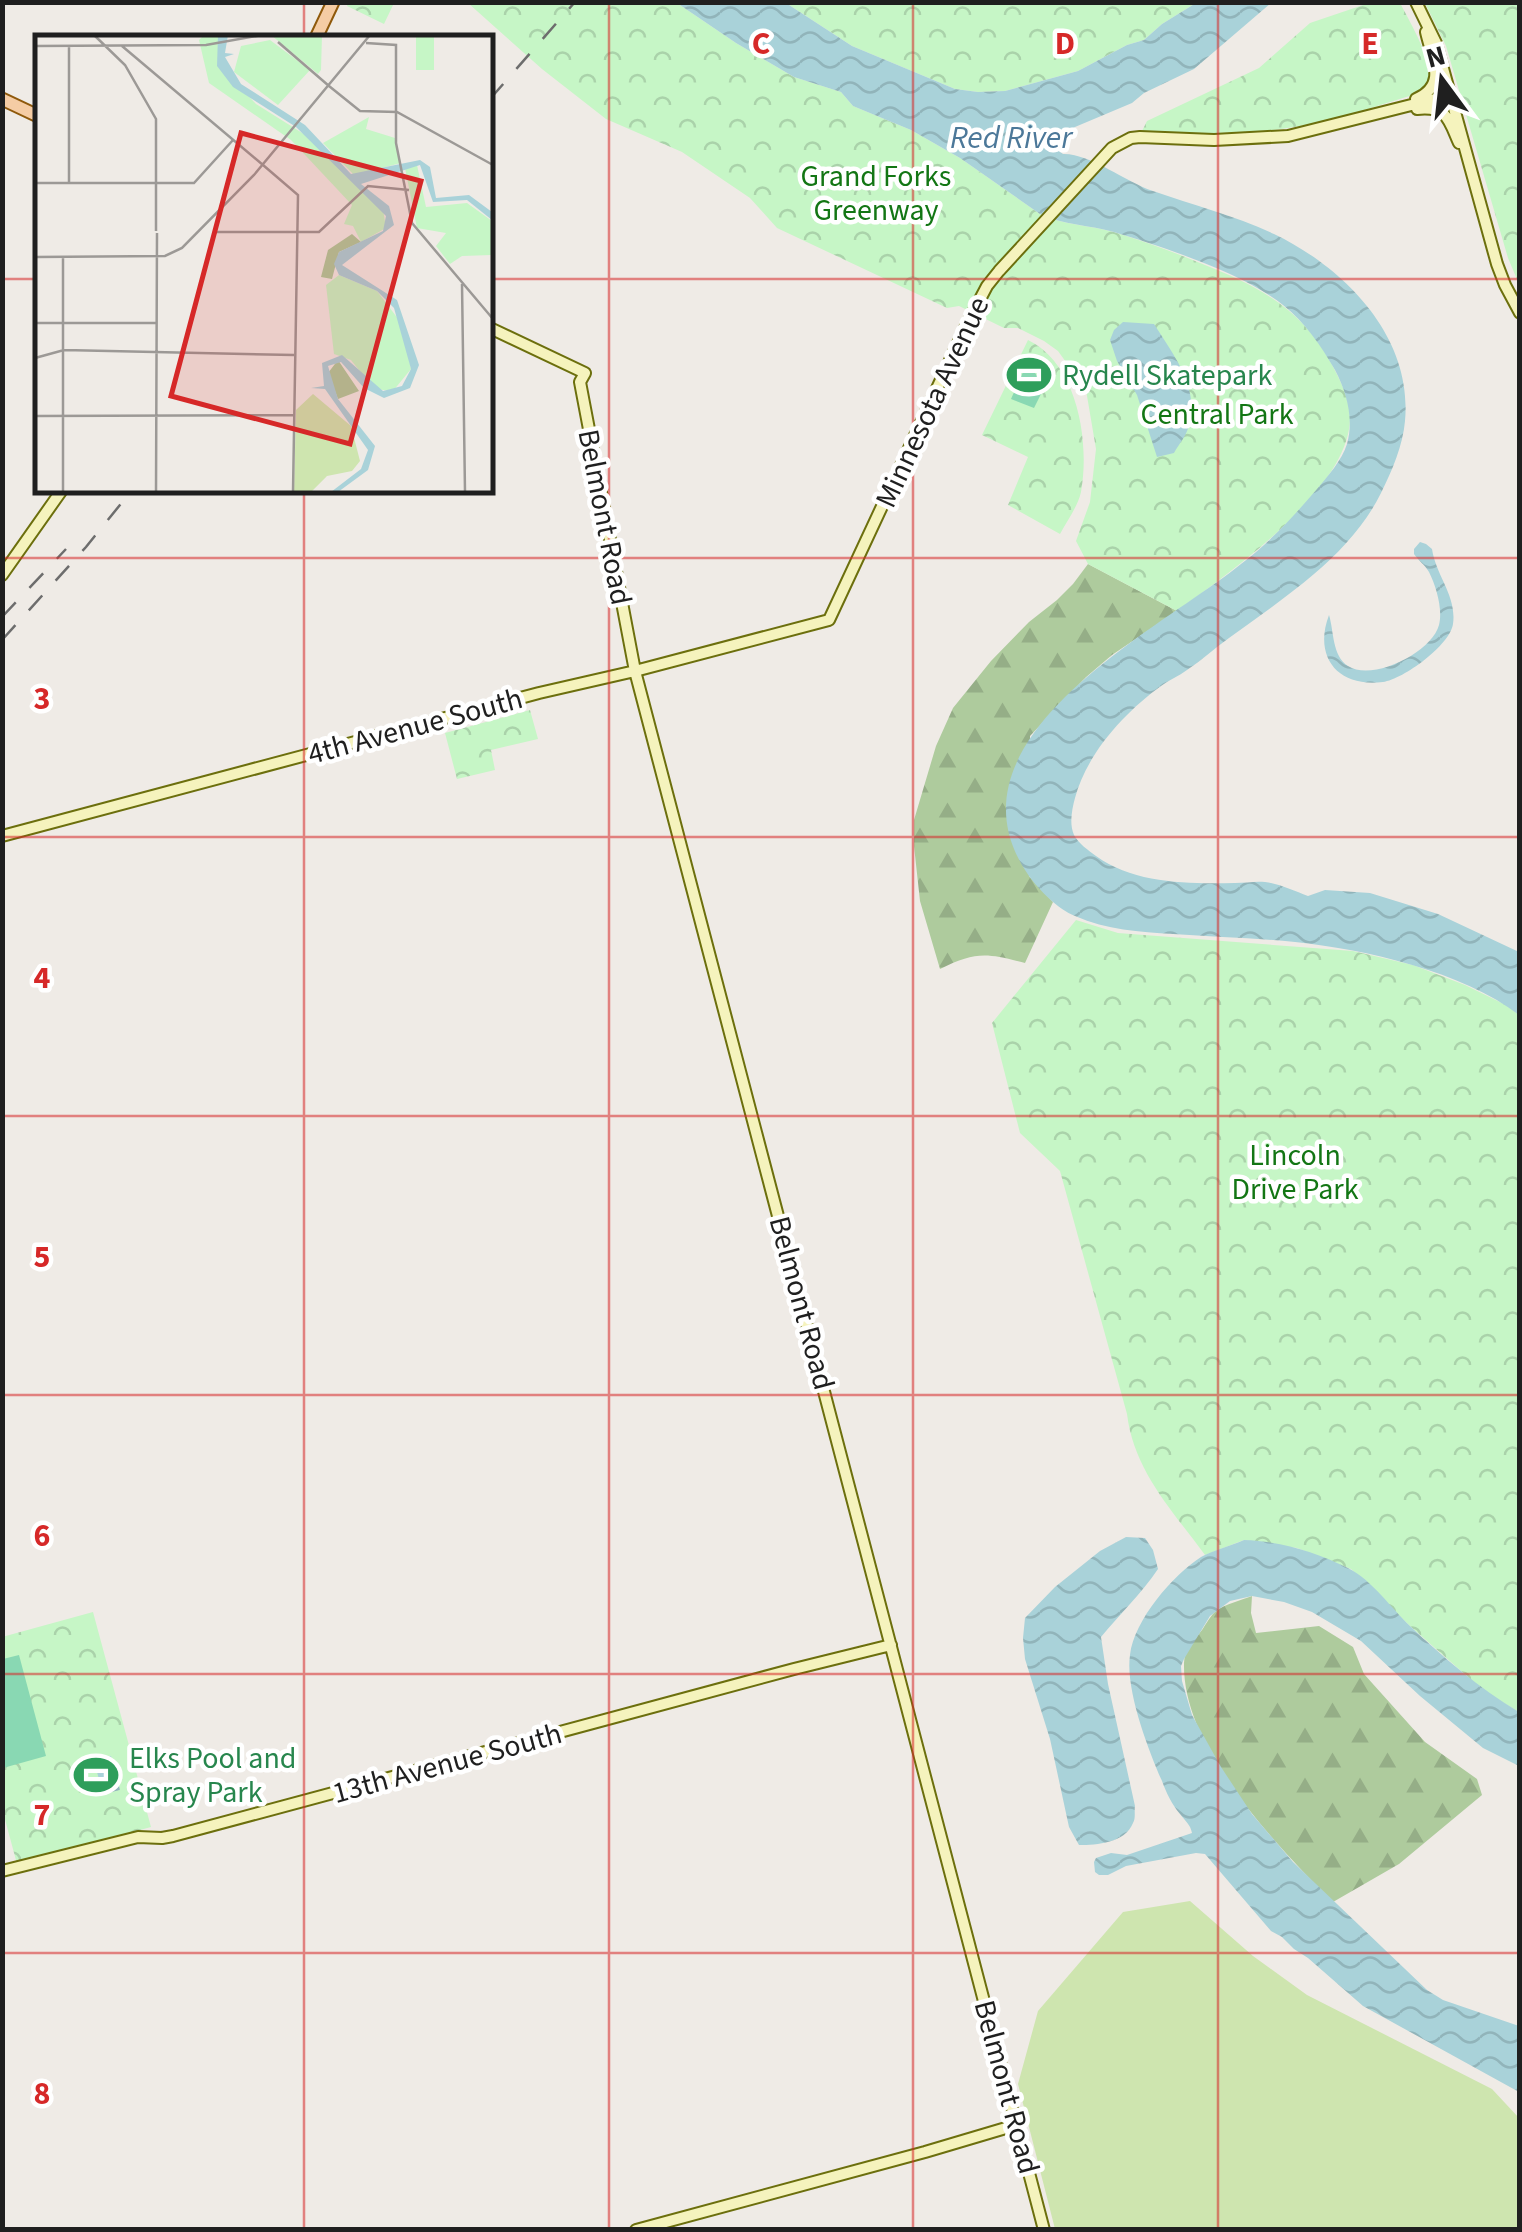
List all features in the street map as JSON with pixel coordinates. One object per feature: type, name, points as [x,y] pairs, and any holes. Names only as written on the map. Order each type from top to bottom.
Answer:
[{"type":"main road","points":[[317,35],[333,2]]},
{"type":"main road","points":[[2,99],[35,115]]},
{"type":"street","points":[[1419,7],[1451,95],[1497,264],[1520,312]]},
{"type":"street","points":[[1381,113],[1431,91],[1436,76],[1432,44]]},
{"type":"street","points":[[1381,113],[1451,95]]},
{"type":"street","points":[[1381,113],[1424,108],[1442,111],[1472,174]]},
{"type":"street","name":"Minnesota Avenue","points":[[829,620],[987,286],[1112,148],[1131,138],[1214,140],[1288,136],[1381,113]]},
{"type":"street","name":"Belmont Road","points":[[492,329],[584,373],[580,383],[636,670],[1044,2230]]},
{"type":"street","points":[[2,575],[59,494]]},
{"type":"street","name":"4th Avenue South","points":[[2,834],[829,620]]},
{"type":"street","name":"13th Avenue South","points":[[2,1871],[138,1836],[173,1836],[892,1645]]},
{"type":"street","points":[[636,2230],[1016,2125]]},
{"type":"green space","points":[[348,2],[394,3],[384,24],[347,6]]},
{"type":"green space","points":[[468,3],[677,3],[794,77],[841,92],[853,106],[911,130],[960,158],[1040,214],[1114,232],[1179,254],[1258,289],[1305,326],[1330,361],[1348,403],[1350,418],[1345,445],[1330,473],[1283,526],[1177,611],[1088,564],[1076,541],[1090,502],[1096,449],[1086,390],[1058,351],[1018,328],[1004,328],[959,306],[947,308],[777,228],[750,198],[682,152],[606,119]]},
{"type":"green space","points":[[786,3],[1196,3],[1144,40],[1078,71],[1005,91],[978,92],[955,89],[852,46]]},
{"type":"green space","points":[[1369,3],[1400,3],[1428,62],[1430,78],[1423,92],[1281,129],[1229,133],[1142,131],[1147,121],[1259,68],[1310,23]]},
{"type":"green space","points":[[1425,3],[1519,3],[1519,284],[1446,46]]},
{"type":"green space","points":[[1028,340],[1059,367],[1077,406],[1081,428],[1081,492],[1060,534],[1008,505],[1028,457],[982,435]]},
{"type":"green space","name":"Rydell Skatepark","points":[[1028,361],[1044,388],[1034,408],[1011,399]]},
{"type":"green space","points":[[1088,564],[1177,611],[1112,655],[1030,736],[1029,876],[1053,902],[1025,963],[982,956],[940,969],[920,901],[914,846],[914,820],[936,746],[953,708],[991,661],[1073,584]]},
{"type":"green space","points":[[530,710],[538,739],[491,750],[495,770],[457,779],[445,733]]},
{"type":"green space","name":"Lincoln Drive Park","points":[[1076,920],[1118,933],[1353,951],[1413,965],[1465,985],[1519,1015],[1519,1712],[1485,1692],[1351,1569],[1297,1548],[1244,1540],[1205,1555],[1146,1472],[1131,1435],[1060,1171],[1020,1133],[992,1023]]},
{"type":"green space","points":[[1252,1596],[1256,1633],[1319,1626],[1353,1647],[1364,1674],[1425,1742],[1477,1779],[1482,1795],[1399,1864],[1333,1902],[1285,1853],[1236,1793],[1198,1728],[1187,1695],[1184,1663],[1190,1645],[1216,1611]]},
{"type":"green space","points":[[93,1612],[151,1827],[17,1864],[3,1812],[2,1637]]},
{"type":"green space","points":[[19,1655],[46,1756],[3,1768],[3,1659]]},
{"type":"green space","points":[[1190,1901],[1253,1956],[1307,1995],[1492,2089],[1519,2118],[1519,2229],[1055,2229],[1018,2084],[1038,2011],[1123,1912]]},
{"type":"water","name":"Red River","points":[[677,3],[786,3],[852,46],[955,89],[978,92],[1005,91],[1078,71],[1144,40],[1196,3],[1271,3],[1194,69],[1132,103],[1075,127],[1059,141],[1057,149],[1153,191],[1274,234],[1326,266],[1369,309],[1398,361],[1405,390],[1402,439],[1375,504],[1333,556],[1283,599],[1147,696],[1109,735],[1081,781],[1072,812],[1072,831],[1096,856],[1145,877],[1199,883],[1265,882],[1308,896],[1325,890],[1370,893],[1438,914],[1519,952],[1519,1015],[1470,986],[1442,975],[1351,950],[1295,942],[1123,930],[1099,924],[1062,909],[1033,882],[1007,826],[1010,779],[1032,735],[1068,694],[1112,656],[1241,564],[1300,509],[1334,468],[1347,444],[1349,416],[1343,388],[1330,361],[1305,327],[1291,312],[1247,282],[1178,253],[1040,214],[960,158],[911,130],[853,106],[841,92],[794,77]]},
{"type":"water","points":[[1123,322],[1154,324],[1188,385],[1189,425],[1174,453],[1157,457],[1137,395],[1117,361],[1110,340]]},
{"type":"water","points":[[1420,542],[1432,549],[1449,595],[1453,614],[1450,632],[1425,660],[1392,680],[1367,683],[1342,675],[1327,656],[1324,644],[1329,615],[1339,656],[1348,666],[1359,670],[1400,662],[1434,635],[1440,619],[1439,605],[1429,572],[1414,554]]},
{"type":"water","points":[[1126,1537],[1145,1538],[1158,1569],[1101,1637],[1135,1806],[1134,1819],[1129,1830],[1117,1839],[1079,1845],[1069,1827],[1050,1739],[1025,1659],[1025,1618],[1055,1587],[1100,1551]]},
{"type":"water","points":[[1244,1540],[1298,1548],[1357,1573],[1449,1661],[1519,1712],[1519,1766],[1483,1748],[1361,1641],[1312,1612],[1252,1596],[1230,1601],[1210,1616],[1181,1666],[1192,1715],[1221,1767],[1252,1814],[1293,1862],[1427,1990],[1443,2000],[1519,2026],[1519,2092],[1363,2006],[1271,1931],[1205,1854],[1126,1866],[1108,1875],[1095,1872],[1096,1858],[1111,1853],[1127,1855],[1192,1833],[1167,1794],[1144,1736],[1131,1685],[1130,1655],[1147,1613],[1179,1575],[1201,1557]]},
{"type":"water","points":[[111,1756],[120,1790],[103,1794],[94,1761]]},
{"type":"railway","points":[[492,97],[575,2]]},
{"type":"railway","points":[[2,640],[130,492]]},
{"type":"railway","points":[[2,617],[66,549]]},
{"type":"place","name":"Rydell Skatepark","points":[[1029,375]]},
{"type":"place","name":"Elks Pool and Spray Park","points":[[96,1775]]},
{"type":"park label","name":"Grand Forks Greenway","points":[[876,193]]},
{"type":"park label","name":"Central Park","points":[[1217,414]]}]
